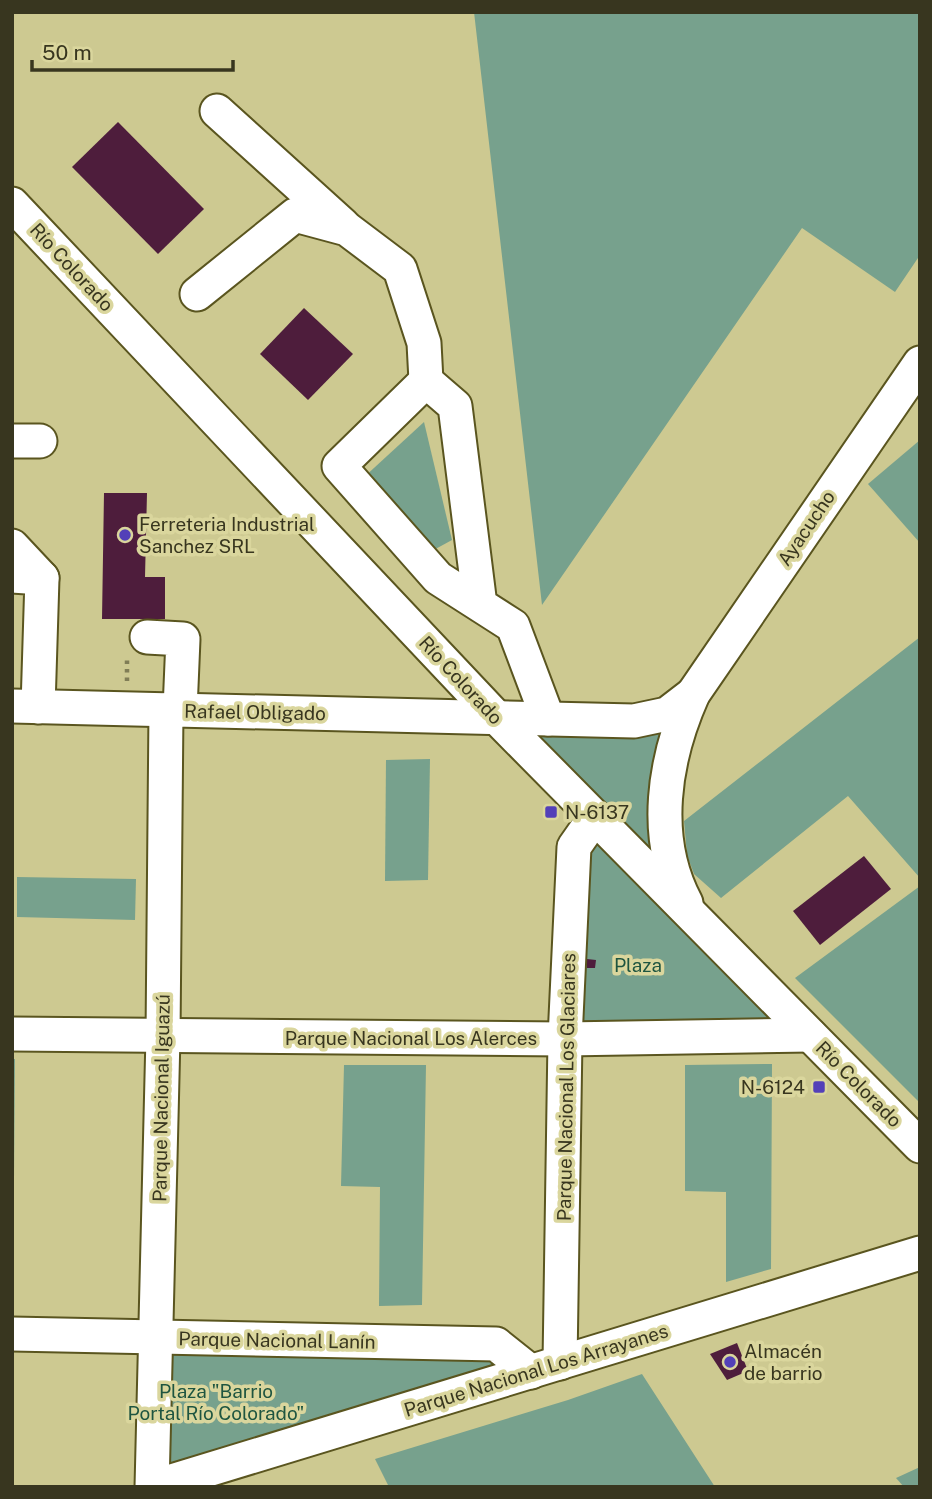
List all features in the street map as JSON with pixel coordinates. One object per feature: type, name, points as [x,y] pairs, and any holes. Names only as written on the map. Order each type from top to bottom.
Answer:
[{"type":"street","points":[[217,111],[347,229],[400,270],[424,343],[426,382],[455,406],[480,605]]},
{"type":"street","name":"Río Colorado","points":[[12,204],[497,718],[920,1146]]},
{"type":"street","points":[[197,294],[295,215],[347,229]]},
{"type":"street","name":"Ayacucho","points":[[694,917],[679,890],[671,865],[664,814],[669,765],[683,715],[693,694],[920,363]]},
{"type":"street","points":[[426,382],[339,466],[438,578],[513,626],[548,719]]},
{"type":"street","points":[[12,546],[27,577],[25,706]]},
{"type":"street","name":"Parque Nacional Iguazú","points":[[137,641],[183,639],[173,710],[152,1487]]},
{"type":"street","name":"Ayacucho","points":[[497,718],[618,721],[651,719],[667,714],[693,694]]},
{"type":"street","name":"Rafael Obligado","points":[[25,706],[497,718]]},
{"type":"street","name":"Parque Nacional Los Glaciares","points":[[545,1367],[565,1039],[573,847],[595,817]]},
{"type":"street","name":"Parque Nacional Los Alerces","points":[[12,1034],[565,1039],[810,1035]]},
{"type":"street","name":"Parque Nacional Los Arrayanes","points":[[152,1487],[920,1253]]},
{"type":"street","name":"Parque Nacional Lanín","points":[[12,1334],[496,1344],[545,1367]]},
{"type":"path","points":[[126,709],[137,641]]},
{"type":"green space","points":[[474,12],[920,12],[920,255],[895,292],[802,228],[542,605]]},
{"type":"green space","points":[[424,422],[452,540],[430,552],[362,479]]},
{"type":"green space","points":[[920,440],[920,543],[868,484]]},
{"type":"green space","points":[[920,637],[920,878],[848,796],[721,898],[694,874],[687,855],[684,821]]},
{"type":"green space","points":[[675,718],[662,869],[525,727]]},
{"type":"green space","points":[[430,759],[428,880],[385,881],[386,760]]},
{"type":"green space","name":"Plaza","points":[[594,832],[783,1026],[575,1030],[581,848]]},
{"type":"green space","points":[[17,877],[136,879],[135,920],[17,917]]},
{"type":"green space","points":[[920,886],[920,1103],[795,978]]},
{"type":"green space","points":[[12,1059],[15,1059],[14,1179],[12,1179]]},
{"type":"green space","points":[[772,1064],[771,1269],[726,1282],[726,1192],[685,1191],[685,1065]]},
{"type":"green space","points":[[344,1065],[426,1065],[422,1305],[379,1306],[380,1187],[341,1186]]},
{"type":"green space","name":"Plaza \"Barrio Portal Río Colorado\"","points":[[156,1338],[496,1344],[519,1367],[152,1487]]},
{"type":"green space","points":[[642,1374],[715,1487],[389,1487],[375,1459],[568,1400]]},
{"type":"green space","points":[[920,1467],[920,1487],[904,1487],[896,1478]]},
{"type":"building","points":[[118,122],[204,209],[158,254],[72,167]]},
{"type":"building","points":[[304,308],[353,354],[308,400],[260,354]]},
{"type":"building","name":"Ferreteria Industrial Sanchez SRL","points":[[104,493],[147,493],[145,577],[165,577],[165,619],[102,619]]},
{"type":"building","points":[[864,856],[891,889],[820,945],[793,911]]},
{"type":"building","points":[[587,959],[596,960],[595,968],[587,968]]},
{"type":"building","points":[[819,1082],[825,1089],[820,1093],[814,1086]]},
{"type":"building","name":"Almacén de barrio","points":[[737,1343],[748,1371],[727,1380],[710,1354]]},
{"type":"place","name":"Ferreteria Industrial Sanchez SRL","points":[[125,535]]},
{"type":"place","name":"N-6137","points":[[551,812]]},
{"type":"place","name":"N-6124","points":[[819,1087]]},
{"type":"place","name":"Almacén de barrio","points":[[730,1362]]}]
